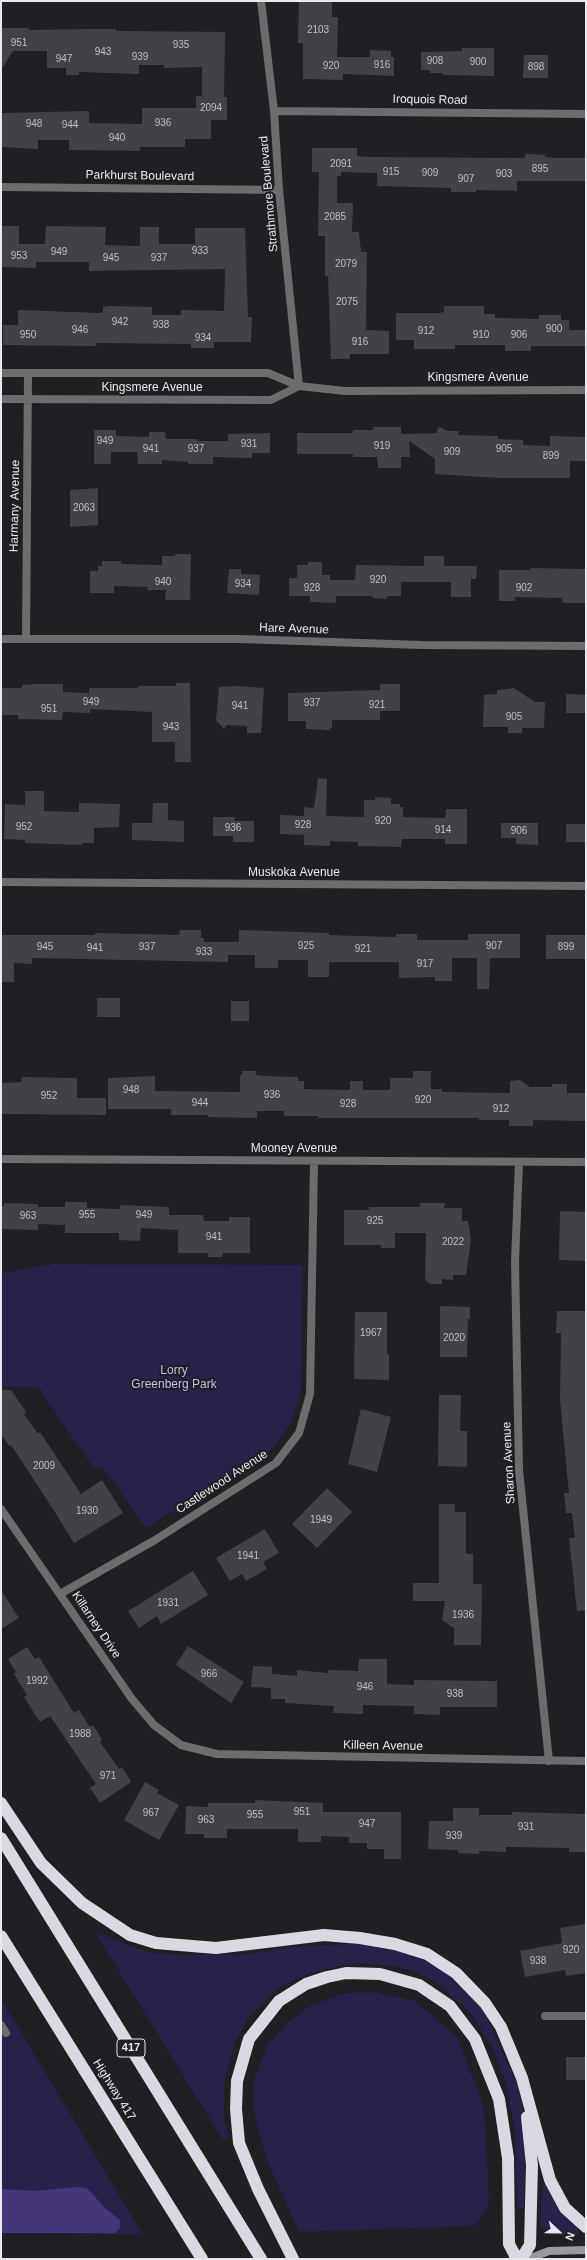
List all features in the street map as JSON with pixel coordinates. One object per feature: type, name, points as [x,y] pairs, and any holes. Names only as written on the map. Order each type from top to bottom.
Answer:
[{"type":"highway","points":[[1,1803],[41,1863],[82,1903],[130,1935],[156,1943],[216,1948],[324,1935],[395,1944],[427,1954],[456,1973],[485,2003],[501,2027],[522,2078],[550,2180],[565,2208],[586,2227]]},
{"type":"highway","name":"417","points":[[1,1838],[261,2259]]},
{"type":"highway","name":"Highway 417","points":[[1,1936],[187,2232],[202,2259]]},
{"type":"highway","points":[[293,2259],[258,2189],[239,2143],[236,2109],[237,2080],[249,2039],[279,2001],[306,1984],[346,1973],[380,1974],[419,1985],[450,2006],[475,2039],[499,2099],[508,2158],[508,2244],[517,2259]]},
{"type":"highway","points":[[521,2259],[530,2244],[532,2165],[522,2078]]},
{"type":"highway","points":[[187,2232],[196,2259]]},
{"type":"main road","points":[[528,2259],[549,2251],[586,2250]]},
{"type":"street","name":"Strathmore Boulevard","points":[[261,1],[274,111],[279,190],[298,386]]},
{"type":"street","name":"Iroquois Road","points":[[274,111],[586,114]]},
{"type":"street","name":"Parkhurst Boulevard","points":[[1,187],[279,190]]},
{"type":"street","name":"Kingsmere Avenue","points":[[1,373],[268,373],[298,386],[345,391],[586,390]]},
{"type":"street","name":"Harmany Avenue","points":[[26,639],[28,373]]},
{"type":"street","name":"Kingsmere Avenue","points":[[1,399],[271,400],[298,386]]},
{"type":"street","name":"Hare Avenue","points":[[1,638],[240,639],[422,645],[586,646]]},
{"type":"street","name":"Muskoka Avenue","points":[[1,882],[586,886]]},
{"type":"street","name":"Mooney Avenue","points":[[1,1159],[314,1162],[586,1162]]},
{"type":"street","name":"Castlewood Avenue","points":[[60,1594],[155,1540],[276,1463],[299,1433],[310,1394],[314,1162]]},
{"type":"street","name":"Sharon Avenue","points":[[519,1162],[515,1262],[519,1470],[549,1761]]},
{"type":"street","name":"Killarney Drive","points":[[1,1509],[132,1699],[154,1725],[181,1744]]},
{"type":"street","name":"Killeen Avenue","points":[[181,1744],[217,1754],[586,1762]]},
{"type":"street","points":[[545,2016],[586,2016]]},
{"type":"street","points":[[1,2025],[6,2033]]},
{"type":"green space","name":"Lorry Greenberg Park","points":[[53,1264],[303,1265],[301,1392],[291,1424],[270,1451],[146,1528],[102,1466],[95,1470],[38,1387],[1,1387],[1,1273]]},
{"type":"green space","points":[[95,1932],[147,1952],[184,1955],[237,1955],[303,1946],[349,1944],[369,1945],[408,1954],[429,1963],[444,1972],[468,1993],[486,2015],[517,2084],[522,2106],[525,2153],[524,2208],[518,2208],[515,2130],[505,2080],[492,2047],[474,2018],[464,2006],[434,1981],[414,1971],[391,1966],[352,1963],[310,1973],[278,1988],[248,2018],[233,2047],[224,2084],[224,2121],[229,2137],[223,2140]]},
{"type":"green space","points":[[373,1992],[415,2001],[457,2037],[482,2101],[485,2123],[489,2200],[488,2208],[474,2226],[299,2232],[268,2162],[258,2129],[253,2102],[254,2080],[267,2046],[287,2023],[310,2006],[344,1993]]},
{"type":"green space","points":[[1,1999],[143,2235],[1,2232]]},
{"type":"green space","points":[[542,2184],[547,2184],[578,2227],[578,2234],[549,2235],[547,2234],[546,2227],[540,2227]]},
{"type":"shaded area","points":[[78,2187],[87,2188],[105,2208],[120,2220],[120,2228],[115,2233],[1,2233],[1,2189],[34,2191]]},
{"type":"building","points":[[299,1],[332,1],[332,17],[338,17],[337,57],[370,57],[370,50],[391,51],[391,57],[394,57],[394,76],[343,74],[343,80],[303,79],[303,43],[298,43]]},
{"type":"building","points":[[1,28],[29,28],[29,30],[116,29],[116,31],[225,32],[224,97],[227,97],[227,120],[211,120],[211,139],[185,139],[185,147],[140,147],[140,151],[69,150],[69,140],[38,140],[38,149],[1,147],[1,113],[89,111],[89,123],[142,124],[142,108],[196,108],[196,96],[202,96],[202,67],[164,68],[164,65],[139,65],[139,74],[79,72],[79,75],[66,75],[66,68],[47,68],[47,51],[13,51],[1,70]]},
{"type":"building","points":[[462,48],[494,48],[494,76],[443,75],[443,73],[430,73],[430,70],[421,70],[421,52],[462,51]]},
{"type":"building","points":[[524,55],[548,55],[548,78],[523,78]]},
{"type":"building","points":[[312,148],[357,148],[357,156],[370,157],[524,158],[526,154],[545,155],[545,157],[556,158],[586,158],[586,181],[517,181],[517,191],[476,190],[476,192],[451,192],[451,188],[377,186],[377,173],[341,172],[341,176],[337,176],[337,203],[353,203],[352,232],[359,232],[361,252],[367,252],[366,330],[389,331],[389,354],[350,354],[350,359],[331,359],[328,276],[325,276],[325,236],[318,236],[319,172],[312,172]]},
{"type":"building","points":[[1,226],[19,226],[19,244],[45,244],[46,226],[106,227],[105,245],[140,246],[140,227],[159,227],[159,244],[195,244],[195,228],[245,228],[248,317],[252,317],[251,342],[214,342],[214,348],[191,348],[191,344],[97,343],[96,346],[3,345],[3,325],[18,325],[18,310],[100,313],[103,312],[103,307],[110,306],[152,307],[152,315],[181,315],[181,310],[224,311],[225,269],[89,271],[89,262],[36,262],[36,268],[1,267]]},
{"type":"building","points":[[444,306],[484,306],[484,314],[495,314],[495,318],[539,319],[539,315],[561,315],[561,320],[569,320],[569,330],[586,330],[586,346],[531,346],[531,351],[505,351],[505,345],[455,345],[455,349],[414,349],[414,340],[396,340],[396,313],[439,313],[444,312]]},
{"type":"building","points":[[373,427],[401,427],[401,434],[436,433],[439,427],[448,431],[459,431],[458,435],[498,436],[498,439],[523,440],[523,445],[550,446],[550,436],[586,437],[586,461],[570,461],[570,478],[499,478],[435,474],[435,459],[409,441],[410,457],[401,457],[401,468],[378,468],[377,457],[353,457],[353,454],[297,454],[297,433],[353,433],[353,430],[373,430]]},
{"type":"building","points":[[94,430],[116,430],[116,436],[149,437],[149,432],[165,432],[166,439],[197,439],[197,441],[228,441],[228,434],[270,433],[270,453],[252,453],[252,458],[213,457],[213,464],[188,464],[188,462],[162,460],[162,464],[138,464],[137,452],[111,452],[111,464],[94,464]]},
{"type":"building","points":[[98,488],[98,525],[70,527],[70,490]]},
{"type":"building","points":[[175,554],[191,554],[190,600],[165,600],[166,590],[147,590],[148,587],[114,586],[114,593],[90,593],[90,571],[98,571],[98,566],[102,566],[102,561],[121,561],[121,564],[162,565],[162,556],[175,556]]},
{"type":"building","points":[[424,556],[444,556],[444,566],[477,566],[476,579],[471,579],[471,597],[451,597],[451,582],[401,582],[401,596],[387,596],[387,599],[373,598],[373,596],[336,596],[336,603],[310,602],[310,596],[289,596],[289,578],[297,578],[297,565],[308,565],[308,562],[322,562],[322,575],[330,575],[330,580],[355,580],[356,565],[424,566]]},
{"type":"building","points":[[530,568],[586,569],[586,603],[566,603],[562,602],[562,598],[515,597],[515,601],[499,601],[499,570],[530,570]]},
{"type":"building","points":[[229,569],[241,569],[241,574],[260,575],[259,595],[227,593]]},
{"type":"building","points":[[176,683],[190,683],[191,762],[175,762],[175,742],[152,742],[152,712],[90,709],[90,713],[63,712],[62,720],[18,719],[18,715],[1,715],[1,688],[22,688],[22,685],[34,684],[63,684],[63,692],[89,693],[89,688],[176,686]]},
{"type":"building","points":[[380,684],[400,684],[400,711],[380,711],[380,720],[332,720],[332,728],[330,728],[330,730],[306,729],[306,721],[288,721],[288,693],[380,690]]},
{"type":"building","points":[[235,686],[264,688],[261,733],[247,733],[247,726],[227,725],[224,729],[216,720],[219,687]]},
{"type":"building","points":[[514,688],[535,702],[545,702],[544,728],[522,728],[522,733],[508,733],[508,727],[483,727],[484,695],[497,694],[497,690]]},
{"type":"building","points":[[566,694],[586,695],[586,713],[566,713]]},
{"type":"building","points":[[318,778],[327,779],[326,816],[364,817],[364,800],[375,800],[375,797],[391,798],[391,804],[400,804],[400,807],[403,807],[403,817],[445,818],[446,809],[467,809],[467,844],[445,844],[445,839],[402,839],[401,847],[358,846],[358,842],[330,841],[330,846],[304,845],[304,835],[280,834],[280,815],[304,816],[304,807],[314,808]]},
{"type":"building","points":[[25,791],[44,791],[44,811],[79,812],[79,803],[120,804],[119,827],[94,828],[94,843],[82,843],[82,845],[25,843],[25,840],[4,839],[5,804],[25,805]]},
{"type":"building","points":[[153,803],[168,803],[168,820],[184,821],[184,842],[132,840],[132,823],[152,823]]},
{"type":"building","points":[[213,817],[235,817],[234,821],[254,821],[254,842],[233,842],[233,836],[213,836]]},
{"type":"building","points":[[501,823],[538,823],[538,845],[516,844],[516,838],[501,838]]},
{"type":"building","points":[[566,824],[586,824],[586,842],[566,842]]},
{"type":"building","points":[[180,930],[201,930],[201,938],[204,938],[204,942],[239,942],[239,930],[396,937],[396,934],[417,934],[417,940],[468,940],[468,934],[520,934],[520,958],[490,958],[489,989],[477,989],[477,958],[452,958],[452,981],[435,981],[435,977],[399,978],[399,962],[329,962],[329,977],[308,977],[308,960],[278,960],[278,968],[255,968],[255,955],[228,955],[228,962],[32,958],[32,964],[14,963],[14,982],[1,982],[1,935],[95,935],[95,933],[179,935]]},
{"type":"building","points":[[546,935],[586,935],[586,959],[546,959]]},
{"type":"building","points":[[97,998],[120,998],[120,1017],[97,1017]]},
{"type":"building","points":[[231,1001],[249,1001],[249,1021],[231,1021]]},
{"type":"building","points":[[242,1071],[256,1071],[256,1075],[263,1076],[298,1077],[298,1081],[304,1081],[304,1089],[350,1090],[350,1081],[363,1081],[363,1090],[390,1090],[390,1078],[413,1078],[413,1071],[431,1071],[431,1089],[442,1089],[442,1092],[510,1093],[510,1081],[520,1080],[530,1087],[552,1087],[552,1084],[567,1084],[567,1093],[586,1093],[586,1121],[533,1120],[533,1126],[509,1126],[509,1120],[479,1120],[479,1118],[318,1118],[318,1116],[284,1116],[284,1111],[257,1111],[257,1118],[208,1117],[208,1115],[171,1115],[171,1109],[108,1109],[108,1078],[155,1076],[155,1091],[240,1092],[240,1075],[242,1075]]},
{"type":"building","points":[[22,1077],[77,1078],[77,1098],[106,1098],[106,1115],[1,1114],[1,1083],[21,1082]]},
{"type":"building","points":[[65,1202],[87,1202],[87,1208],[120,1209],[120,1205],[169,1207],[169,1215],[203,1215],[204,1221],[229,1221],[229,1217],[250,1217],[250,1253],[223,1253],[222,1257],[208,1257],[208,1253],[178,1253],[178,1230],[141,1228],[140,1241],[119,1240],[119,1233],[65,1233],[65,1225],[38,1224],[38,1230],[1,1229],[1,1206],[4,1206],[4,1203],[38,1204],[38,1207],[65,1207]]},
{"type":"building","points":[[420,1203],[445,1203],[444,1208],[462,1208],[462,1221],[468,1221],[471,1240],[466,1275],[453,1275],[453,1280],[442,1279],[442,1284],[430,1284],[425,1280],[426,1233],[395,1233],[395,1248],[381,1248],[381,1245],[344,1245],[344,1210],[369,1210],[369,1207],[420,1207]]},
{"type":"building","points":[[560,1211],[586,1212],[586,1261],[559,1260]]},
{"type":"building","points":[[440,1306],[470,1307],[470,1319],[468,1319],[467,1357],[440,1357]]},
{"type":"building","points":[[557,1311],[586,1311],[586,1610],[577,1611],[569,1538],[575,1538],[572,1513],[566,1513],[564,1493],[569,1493],[560,1400],[561,1333],[556,1333]]},
{"type":"building","points":[[355,1312],[387,1312],[387,1354],[389,1354],[389,1380],[354,1379]]},
{"type":"building","points":[[1,1390],[11,1390],[26,1412],[24,1414],[38,1434],[40,1432],[81,1494],[102,1480],[123,1513],[74,1543],[11,1445],[9,1446],[1,1434]]},
{"type":"building","points":[[439,1395],[461,1395],[460,1431],[467,1431],[467,1467],[438,1466]]},
{"type":"building","points":[[361,1409],[391,1417],[377,1472],[348,1464]]},
{"type":"building","points":[[327,1488],[352,1512],[317,1548],[292,1524]]},
{"type":"building","points":[[439,1504],[455,1504],[455,1512],[466,1512],[466,1554],[473,1554],[473,1584],[482,1584],[481,1645],[454,1645],[454,1628],[442,1620],[445,1601],[413,1601],[413,1583],[439,1583]]},
{"type":"building","points":[[265,1529],[279,1553],[263,1562],[267,1569],[246,1581],[242,1574],[230,1581],[216,1558]]},
{"type":"building","points":[[193,1571],[208,1595],[161,1624],[157,1616],[139,1628],[128,1611]]},
{"type":"building","points":[[1,1590],[19,1618],[1,1629]]},
{"type":"building","points":[[188,1646],[244,1682],[231,1703],[176,1665]]},
{"type":"building","points":[[27,1647],[35,1659],[39,1657],[74,1713],[79,1710],[90,1727],[93,1725],[102,1740],[100,1742],[119,1769],[122,1767],[131,1782],[100,1803],[90,1788],[96,1784],[50,1716],[40,1722],[24,1697],[27,1695],[14,1674],[16,1672],[8,1659]]},
{"type":"building","points":[[359,1659],[387,1659],[387,1684],[414,1685],[414,1680],[497,1681],[497,1707],[440,1707],[440,1715],[414,1714],[414,1706],[363,1705],[363,1714],[333,1713],[334,1706],[285,1703],[285,1699],[271,1699],[271,1688],[251,1687],[253,1666],[272,1667],[272,1674],[297,1676],[297,1670],[328,1673],[328,1670],[358,1671]]},
{"type":"building","points":[[145,1782],[159,1790],[157,1793],[179,1805],[159,1840],[124,1820]]},
{"type":"building","points":[[255,1800],[323,1803],[323,1812],[401,1812],[401,1859],[384,1859],[384,1849],[367,1849],[367,1843],[349,1843],[349,1837],[321,1836],[321,1842],[298,1842],[298,1829],[227,1829],[227,1838],[204,1838],[204,1834],[185,1834],[186,1806],[208,1807],[208,1803],[255,1803]]},
{"type":"building","points":[[453,1808],[479,1808],[479,1815],[512,1815],[512,1812],[586,1814],[586,1852],[569,1852],[569,1848],[506,1847],[506,1852],[479,1851],[479,1854],[458,1853],[458,1850],[428,1849],[429,1821],[453,1821]]},
{"type":"building","points":[[586,1924],[586,1973],[566,1976],[565,1970],[525,1977],[520,1951],[562,1943],[560,1928]]},
{"type":"building","points":[[566,2057],[586,2057],[586,2080],[566,2080]]}]
